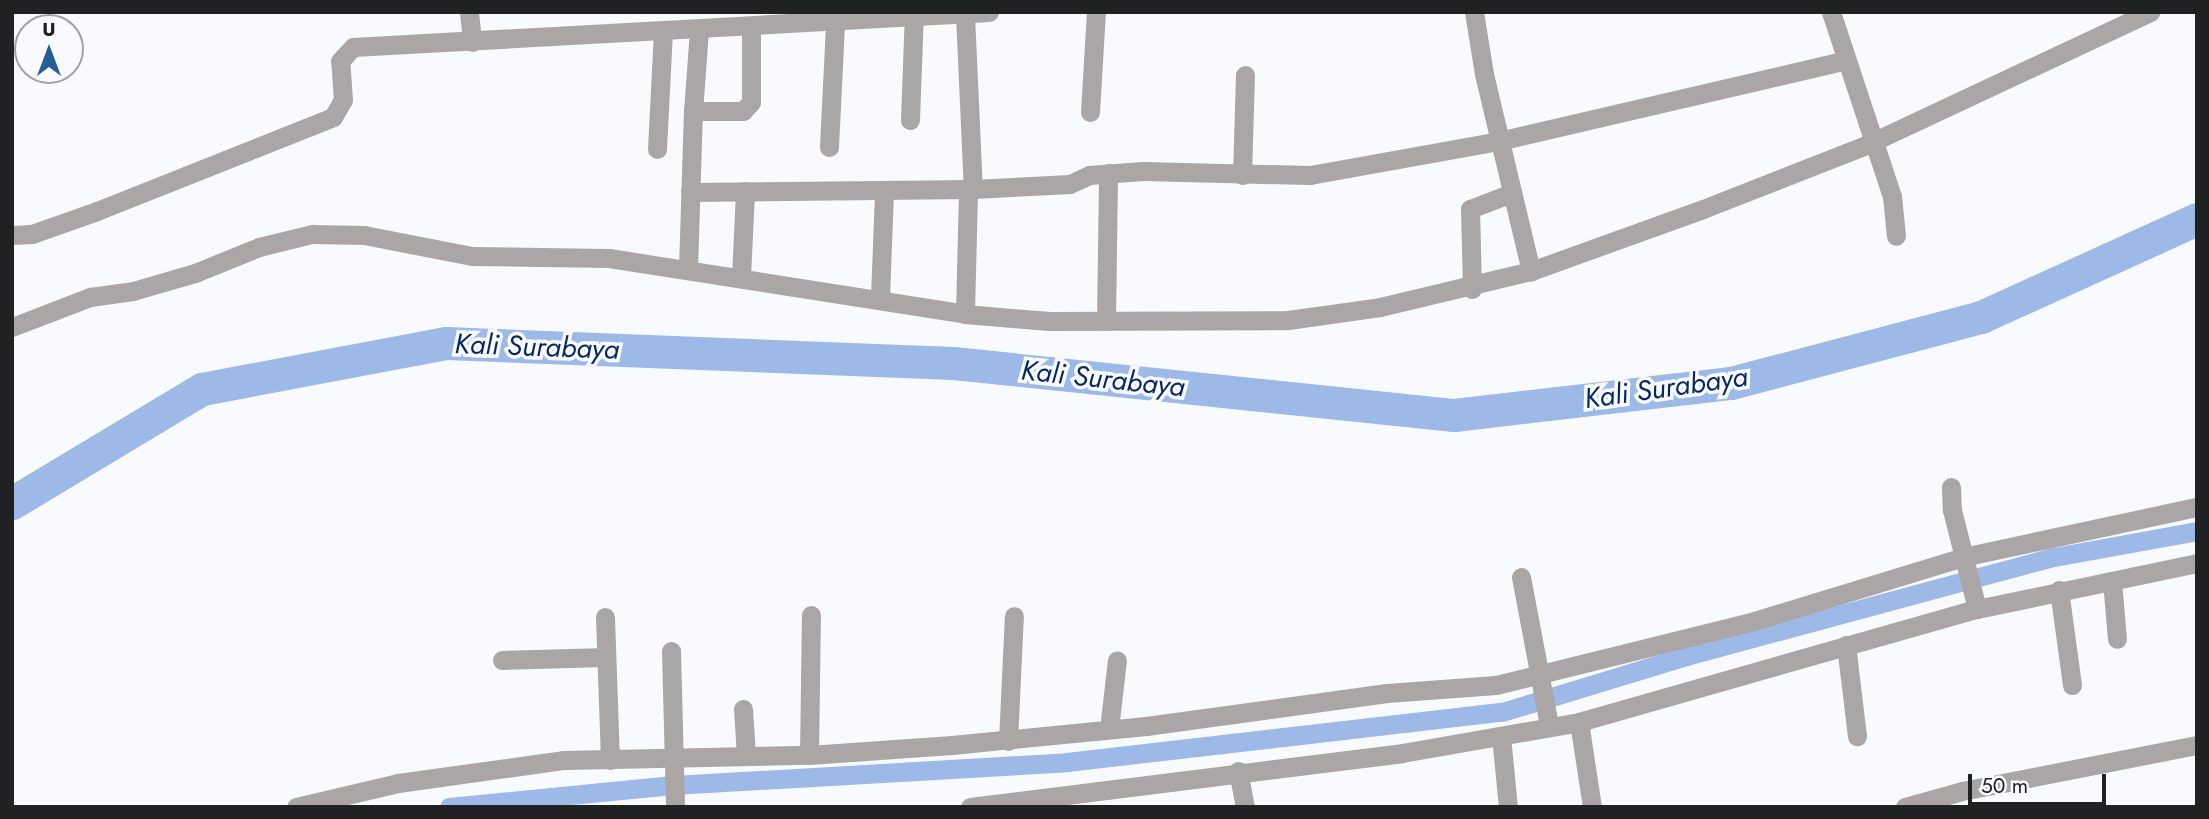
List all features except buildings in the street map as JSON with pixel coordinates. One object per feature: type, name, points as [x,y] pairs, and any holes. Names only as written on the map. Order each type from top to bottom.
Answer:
[{"type":"street","points":[[469,12],[472,42]]},
{"type":"street","points":[[12,235],[32,234],[97,211],[333,117],[343,100],[340,61],[353,47],[472,42],[681,26],[835,23],[915,15],[989,12]]},
{"type":"street","points":[[1090,112],[1096,12]]},
{"type":"street","points":[[1474,12],[1499,141],[1531,271]]},
{"type":"street","points":[[1831,12],[1871,142],[1892,196],[1896,236]]},
{"type":"street","points":[[12,327],[90,297],[146,288],[195,274],[259,247],[312,234],[364,235],[472,256],[609,258],[880,298],[965,314],[1106,321],[1288,320],[1472,289],[1691,214],[1871,142],[2150,12]]},
{"type":"street","points":[[910,120],[915,15]]},
{"type":"street","points":[[964,15],[970,189],[965,314]]},
{"type":"street","points":[[829,147],[835,23]]},
{"type":"street","points":[[681,26],[693,111],[688,270]]},
{"type":"street","points":[[657,149],[681,26]]},
{"type":"street","points":[[693,111],[748,110],[751,26]]},
{"type":"street","points":[[690,192],[970,189],[1070,184],[1089,175],[1108,173],[1329,173],[1499,141],[1846,60]]},
{"type":"street","points":[[1242,175],[1245,75]]},
{"type":"street","points":[[1106,321],[1108,173]]},
{"type":"street","points":[[741,277],[745,191]]},
{"type":"street","points":[[880,298],[884,191]]},
{"type":"street","points":[[1472,289],[1470,209],[1511,193]]},
{"type":"street","points":[[1951,487],[1974,601]]},
{"type":"street","points":[[296,807],[398,783],[564,760],[675,760],[746,755],[809,755],[1007,740],[1387,693],[1496,685],[1540,678],[1754,621],[1964,559],[2197,507]]},
{"type":"street","points":[[982,806],[1096,799],[1238,771],[1501,736],[1548,720],[1579,722],[1846,645],[1974,601],[2059,590],[2197,563]]},
{"type":"street","points":[[1521,577],[1548,720]]},
{"type":"street","points":[[2112,580],[2118,639]]},
{"type":"street","points":[[2059,590],[2072,685]]},
{"type":"street","points":[[809,755],[811,615]]},
{"type":"street","points":[[1007,740],[1014,616]]},
{"type":"street","points":[[605,617],[610,760]]},
{"type":"street","points":[[1846,645],[1857,736]]},
{"type":"street","points":[[671,651],[675,807]]},
{"type":"street","points":[[502,660],[606,657]]},
{"type":"street","points":[[1109,729],[1117,660]]},
{"type":"street","points":[[743,709],[746,755]]},
{"type":"street","points":[[1579,722],[1592,807]]},
{"type":"street","points":[[1501,736],[1508,807]]},
{"type":"street","points":[[1905,807],[1962,791],[2197,745]]},
{"type":"street","points":[[1238,771],[1245,807]]},
{"type":"waterway","name":"Kali Surabaya","points":[[12,503],[202,389],[446,343],[953,363],[1454,415],[1731,383],[1981,317],[2197,219]]},
{"type":"waterway","points":[[449,807],[673,785],[1067,762],[1502,712],[1686,656],[2054,557],[2197,531]]}]
